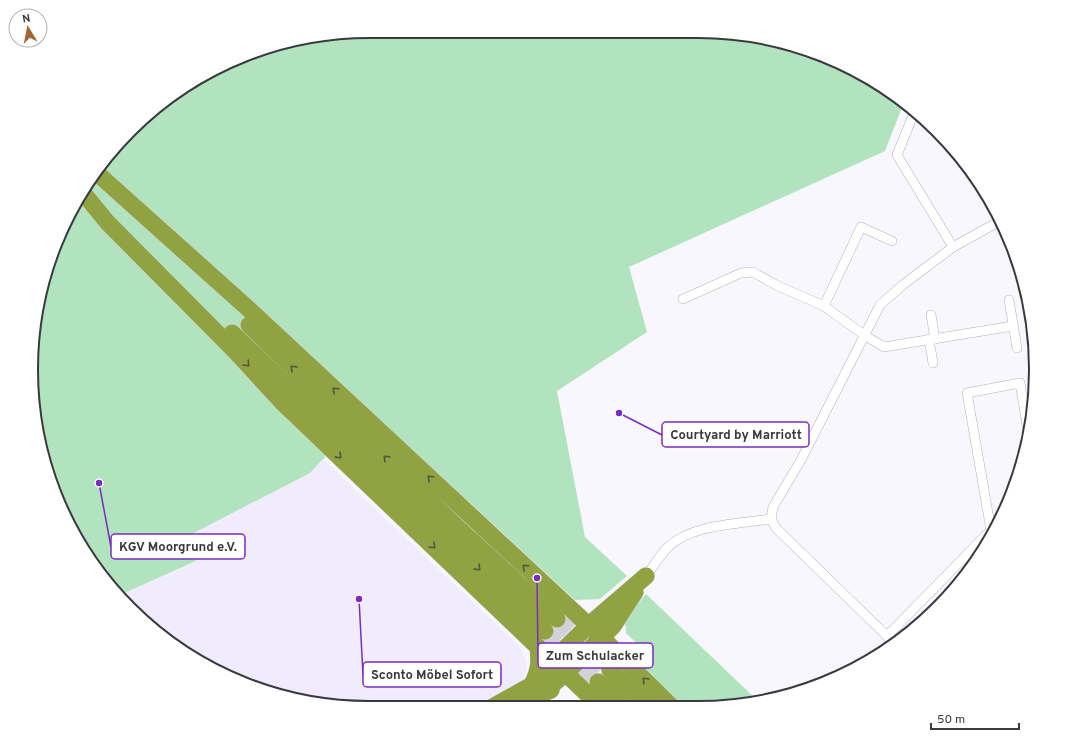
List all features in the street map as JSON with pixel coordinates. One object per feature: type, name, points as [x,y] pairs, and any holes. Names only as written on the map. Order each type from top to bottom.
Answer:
[{"type":"highway","points":[[101,176],[253,313],[574,612],[584,616],[592,616],[595,635],[616,651],[666,701]]},
{"type":"highway","points":[[100,177],[197,275],[446,516],[557,619]]},
{"type":"highway","points":[[89,194],[169,273],[545,631]]},
{"type":"highway","points":[[87,197],[107,222],[235,351],[282,402],[538,647],[563,657],[581,688],[595,701]]},
{"type":"highway","points":[[525,701],[563,657],[595,635],[646,576]]},
{"type":"highway","points":[[563,657],[595,635]]},
{"type":"highway","points":[[536,690],[540,662],[538,647]]},
{"type":"highway","points":[[610,670],[643,701]]},
{"type":"highway","points":[[598,682],[618,701]]},
{"type":"highway","points":[[508,701],[536,690],[568,686],[581,688]]},
{"type":"street","points":[[912,117],[897,155],[953,247]]},
{"type":"street","points":[[982,540],[890,638],[776,528],[770,519],[773,507],[802,460],[880,305],[904,284],[953,247],[995,224]]},
{"type":"street","points":[[824,306],[861,227],[892,241]]},
{"type":"street","points":[[683,299],[741,273],[753,272],[778,286],[824,306],[864,335],[884,346],[1013,326]]},
{"type":"street","points":[[1009,300],[1017,348]]},
{"type":"street","points":[[931,315],[933,363]]},
{"type":"street","points":[[991,524],[967,392],[1020,383],[1026,416]]},
{"type":"street","points":[[646,576],[667,548],[683,536],[701,529],[770,519]]},
{"type":"shaded area","points":[[323,459],[518,645],[526,659],[527,666],[524,678],[516,687],[486,701],[348,700],[305,695],[284,690],[243,676],[204,657],[185,645],[151,619],[125,593],[196,562],[184,538],[310,473]]},
{"type":"green space","points":[[370,38],[698,38],[762,44],[804,56],[824,63],[863,82],[901,109],[885,151],[629,267],[647,332],[557,391],[585,537],[627,576],[600,599],[575,600],[373,413],[310,473],[184,538],[196,561],[125,593],[120,588],[94,554],[82,535],[63,496],[49,455],[44,434],[38,370],[41,326],[49,284],[63,243],[82,204],[94,185],[120,151],[151,120],[185,94],[204,82],[243,63],[284,49],[326,41]]},
{"type":"green space","points":[[646,594],[753,696],[719,700],[677,701],[640,662],[648,654],[626,633],[625,620]]},
{"type":"tunnel","points":[[557,619],[610,670]]},
{"type":"tunnel","points":[[545,631],[598,682]]},
{"type":"place","name":"Courtyard by Marriott","points":[[619,413]]},
{"type":"place","name":"KGV Moorgrund e.V.","points":[[99,483]]},
{"type":"place","name":"Zum Schulacker","points":[[537,578]]},
{"type":"place","name":"Sconto Möbel Sofort","points":[[359,599]]}]
